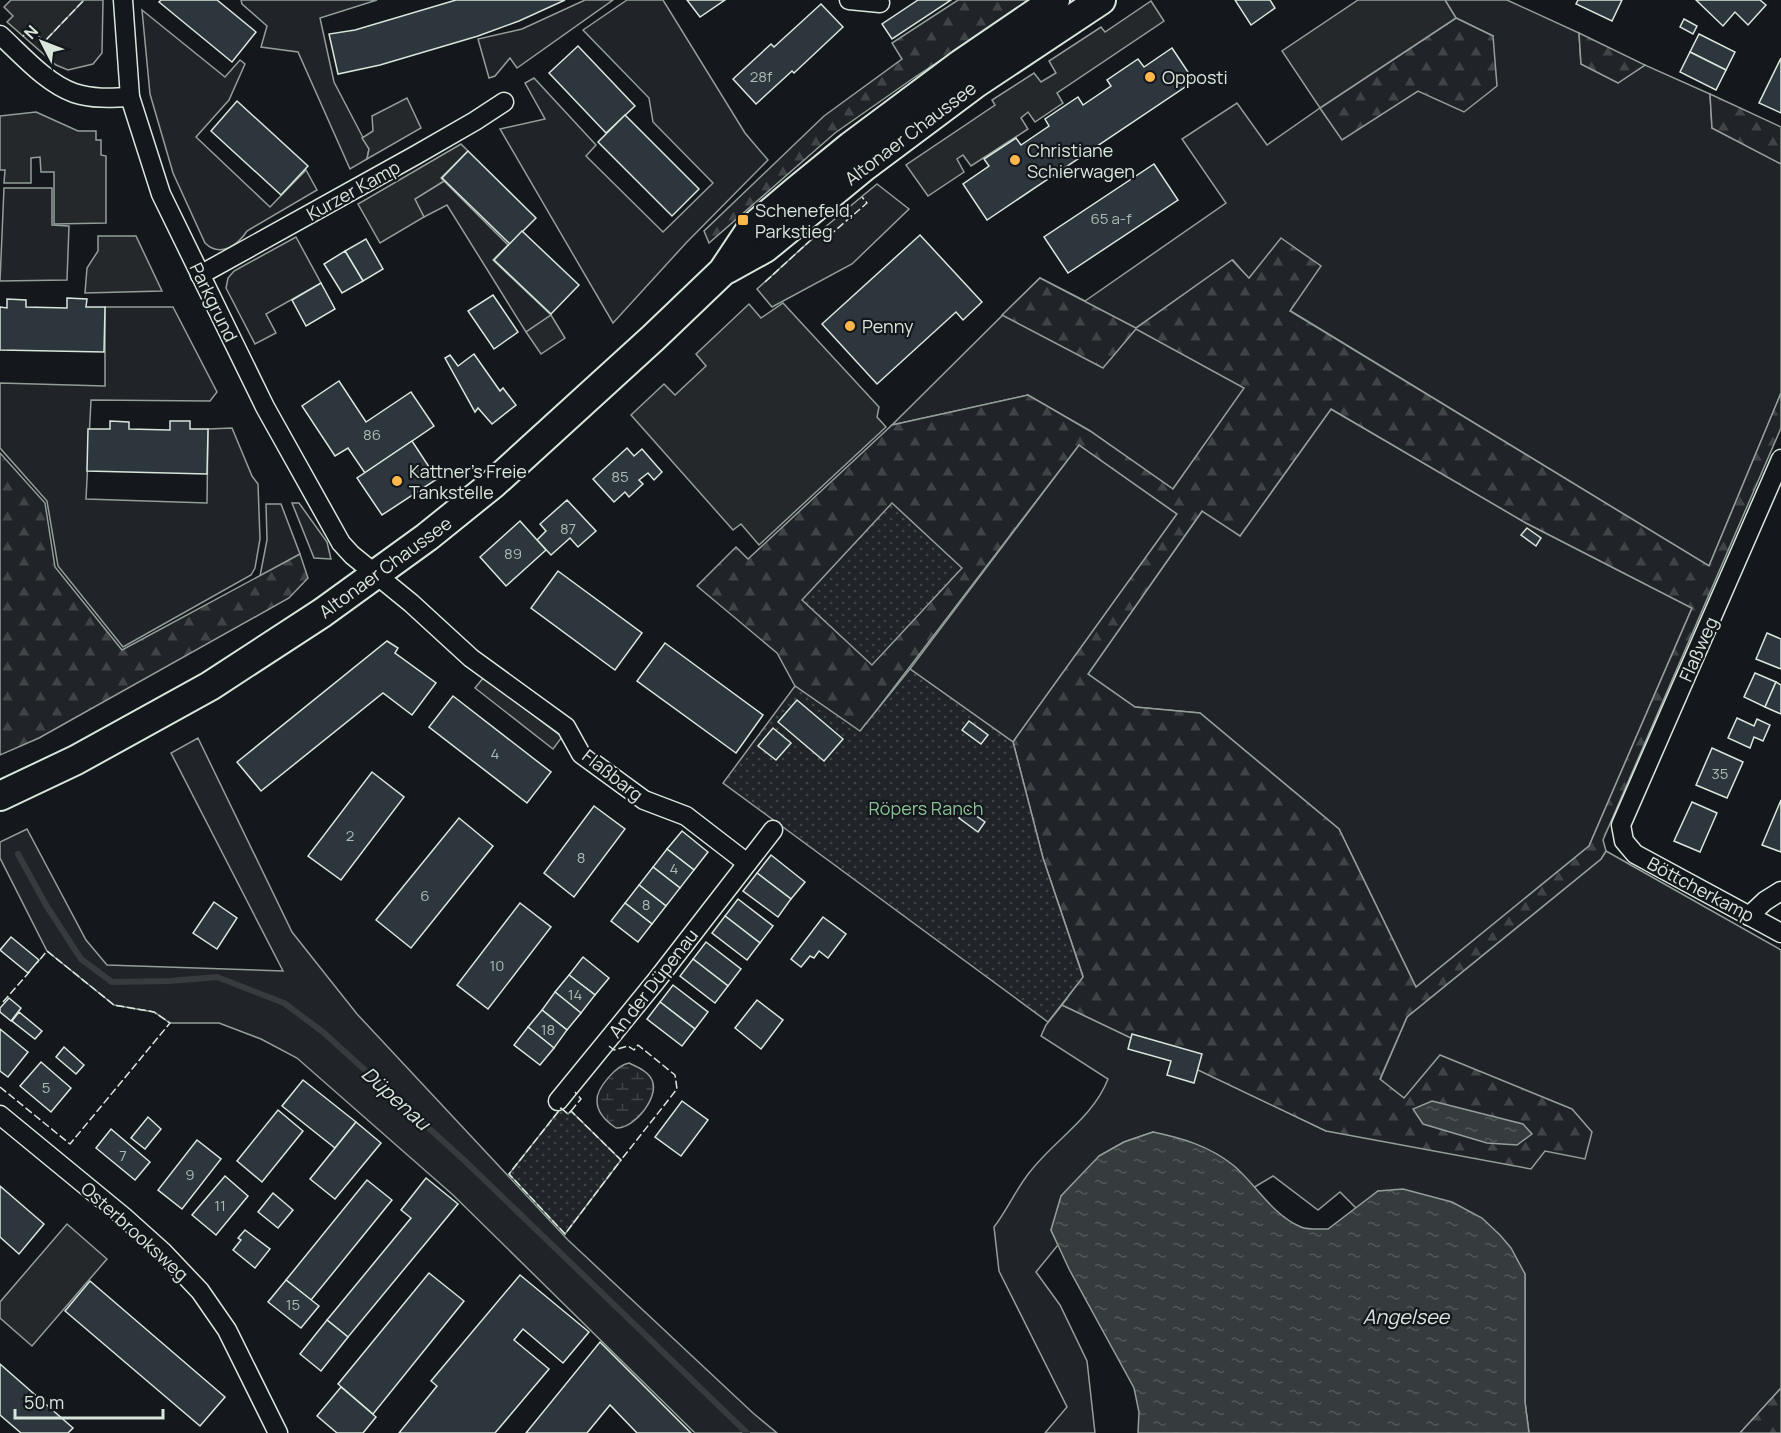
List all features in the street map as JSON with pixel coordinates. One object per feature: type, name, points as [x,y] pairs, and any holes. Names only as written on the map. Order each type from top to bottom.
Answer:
[{"type":"main road","name":"Altonaer Chaussee","points":[[0,796],[76,760],[210,686],[376,575],[494,483],[653,338],[723,271],[751,229],[805,183],[961,64],[1055,0]]},
{"type":"main road","name":"Altonaer Chaussee","points":[[723,271],[765,248],[857,172],[967,89],[1101,0]]},
{"type":"street","name":"Parkgrund","points":[[123,0],[130,97],[161,194],[286,447],[341,543],[376,575]]},
{"type":"street","points":[[849,0],[880,3]]},
{"type":"street","points":[[0,35],[51,80],[64,88],[101,98],[130,97]]},
{"type":"street","name":"Kurzer Kamp","points":[[200,275],[409,159],[504,102]]},
{"type":"street","name":"Flaßweg","points":[[1624,841],[1621,825],[1781,459]]},
{"type":"street","name":"Flaßbarg","points":[[376,575],[411,603],[471,658],[566,727],[581,754],[590,761],[644,800],[686,816],[747,863]]},
{"type":"street","points":[[747,863],[773,830]]},
{"type":"street","name":"Böttcherkamp","points":[[1624,841],[1635,854],[1781,933]]},
{"type":"street","name":"An der Düpenau","points":[[558,1101],[656,981],[747,863]]},
{"type":"street","points":[[1749,915],[1765,900],[1781,891]]},
{"type":"street","name":"Osterbrooksweg","points":[[0,1115],[124,1217],[163,1252],[200,1291],[227,1330],[278,1433]]},
{"type":"green space","points":[[84,0],[103,0],[102,53],[93,64],[68,70],[56,65],[23,36],[31,29],[44,41]]},
{"type":"green space","points":[[241,0],[377,0],[320,18],[334,82],[369,149],[367,159],[350,169],[298,52],[261,47],[267,26],[242,4]]},
{"type":"green space","points":[[585,0],[613,0],[517,68],[510,58],[495,76],[489,78],[478,39],[522,29]]},
{"type":"green space","points":[[627,0],[663,0],[745,133],[768,160],[686,243],[613,323],[500,129],[545,119],[525,83],[534,78],[596,145],[586,156],[663,232],[713,183],[653,122],[649,98],[583,30]]},
{"type":"green space","points":[[958,0],[1032,0],[835,133],[709,243],[704,231],[824,116],[902,59],[892,43]]},
{"type":"green space","points":[[1445,0],[1507,0],[1579,33],[1581,64],[1618,83],[1645,65],[1710,94],[1712,128],[1781,164],[1781,393],[1709,566],[1289,310],[1248,278],[1233,260],[1136,328],[1245,388],[1173,489],[1090,431],[1028,395],[892,425],[1040,278],[1085,301],[1226,203],[1182,139],[1237,103],[1267,145],[1320,108],[1342,139],[1418,91],[1493,36],[1456,18]]},
{"type":"green space","points":[[142,10],[225,77],[240,60],[245,64],[229,100],[196,137],[270,207],[306,170],[317,190],[247,231],[239,241],[228,248],[217,249],[205,243],[173,173],[150,94]]},
{"type":"green space","points":[[1456,18],[1493,36],[1497,86],[1464,112],[1418,91],[1342,140],[1320,108]]},
{"type":"green space","points":[[1579,33],[1645,65],[1618,83],[1581,64]]},
{"type":"green space","points":[[1710,94],[1781,127],[1781,164],[1712,128]]},
{"type":"green space","points":[[444,181],[508,245],[493,260],[551,315],[526,332],[447,205],[424,217],[414,199]]},
{"type":"green space","points":[[877,184],[909,209],[852,264],[772,307],[757,289]]},
{"type":"green space","points":[[4,188],[52,188],[52,225],[69,226],[67,280],[0,281]]},
{"type":"green space","points":[[296,237],[321,283],[266,314],[276,333],[255,344],[226,288],[228,278],[234,271]]},
{"type":"green space","points":[[1281,238],[1321,266],[1290,311],[1709,566],[1781,393],[1781,428],[1603,840],[1606,851],[1601,859],[1407,1017],[1380,1079],[1404,1098],[1440,1055],[1572,1109],[1592,1132],[1585,1159],[1545,1151],[1531,1169],[1326,1131],[1062,1005],[1083,976],[1043,858],[1013,742],[1177,514],[1079,445],[860,732],[795,686],[777,653],[697,586],[736,547],[748,559],[892,425],[1028,395],[1090,431],[1173,489],[1244,388],[1136,329],[1103,368],[1002,315],[1040,278],[1136,328],[1232,260],[1249,278]],"holes":[[[1331,409],[1526,523],[1692,608],[1589,846],[1416,987],[1339,829],[1200,713],[1135,707],[1088,674],[1202,511],[1240,536]]]},
{"type":"green space","points":[[105,307],[173,307],[217,392],[210,401],[91,400],[86,499],[207,503],[208,429],[232,428],[252,476],[258,484],[260,539],[255,568],[251,575],[123,647],[58,566],[47,501],[0,448],[0,383],[105,386]]},
{"type":"green space","points":[[1331,409],[1526,523],[1692,608],[1589,846],[1416,987],[1339,829],[1200,713],[1135,707],[1088,674],[1203,510],[1240,536]]},
{"type":"green space","points":[[1079,445],[1177,514],[1013,742],[910,669]]},
{"type":"green space","points":[[0,453],[45,503],[55,567],[122,650],[300,554],[308,578],[289,598],[39,738],[0,755]]},
{"type":"green space","points":[[292,503],[299,503],[327,542],[331,559],[314,558]]},
{"type":"green space","points":[[892,503],[962,568],[872,665],[802,600]]},
{"type":"green space","points":[[266,504],[281,504],[300,554],[260,576],[267,540]]},
{"type":"green space","name":"Röpers Ranch","points":[[910,669],[1013,742],[1043,858],[1083,977],[1048,1022],[723,783],[795,686],[860,731]]},
{"type":"green space","points":[[198,738],[292,932],[357,1014],[568,1240],[777,1433],[695,1433],[453,1195],[297,1058],[261,1039],[219,1023],[170,1023],[154,1012],[114,1005],[47,951],[0,858],[0,842],[27,829],[86,940],[107,965],[283,971],[171,753]]},
{"type":"green space","points":[[1606,851],[1781,950],[1781,1388],[1740,1433],[1529,1433],[1525,1402],[1525,1274],[1378,1191],[1357,1209],[1340,1192],[1318,1210],[1273,1176],[1253,1188],[1234,1166],[1153,1132],[1124,1142],[1099,1156],[1051,1230],[1058,1245],[1036,1272],[1060,1305],[1087,1361],[1095,1433],[1045,1433],[1067,1407],[999,1271],[994,1227],[1029,1173],[1093,1106],[1108,1079],[1041,1036],[1046,1025],[1062,1005],[1326,1131],[1404,1098],[1380,1080],[1407,1017],[1601,859]]},
{"type":"green space","points":[[629,1063],[648,1074],[652,1080],[652,1095],[644,1111],[637,1118],[623,1127],[616,1128],[601,1113],[597,1105],[598,1096],[608,1078]]},
{"type":"green space","points":[[561,1108],[568,1114],[571,1111],[621,1160],[565,1234],[509,1174]]},
{"type":"green space","points":[[1781,1388],[1781,1433],[1740,1433]]},
{"type":"shaded area","points":[[11,0],[84,0],[44,42],[31,29],[23,36],[7,22],[13,16],[4,7]]},
{"type":"shaded area","points":[[1358,0],[1445,0],[1456,18],[1320,108],[1282,51]]},
{"type":"shaded area","points":[[1151,1],[1164,21],[1057,93],[1063,103],[1035,122],[1028,112],[1021,118],[1028,129],[971,166],[963,155],[957,159],[964,172],[928,196],[906,165],[995,105],[992,100],[1034,73],[1041,82],[1056,73],[1049,61],[1101,27],[1105,32]]},
{"type":"shaded area","points":[[407,98],[421,128],[367,159],[369,149],[362,138],[373,131],[372,116]]},
{"type":"shaded area","points":[[36,112],[78,131],[96,131],[96,140],[101,140],[101,155],[106,156],[106,223],[54,224],[54,172],[41,172],[40,157],[31,158],[31,183],[4,183],[5,170],[0,170],[0,116]]},
{"type":"shaded area","points":[[461,144],[468,151],[441,178],[444,181],[415,199],[424,217],[380,243],[358,204]]},
{"type":"shaded area","points":[[98,236],[136,236],[162,291],[85,293],[87,268],[98,251]]},
{"type":"shaded area","points":[[783,303],[879,407],[877,417],[886,427],[759,545],[741,524],[733,530],[631,415],[664,384],[675,395],[706,366],[696,354],[749,304],[761,318]]},
{"type":"shaded area","points":[[551,315],[565,338],[541,354],[526,332]]},
{"type":"shaded area","points":[[484,677],[562,737],[553,749],[475,688]]},
{"type":"shaded area","points":[[67,1224],[107,1259],[32,1346],[0,1318],[0,1302]]},
{"type":"water","points":[[1432,1101],[1523,1124],[1532,1134],[1517,1145],[1487,1143],[1423,1124],[1413,1109]]},
{"type":"water","name":"Angelsee","points":[[1153,1132],[1195,1144],[1224,1158],[1241,1172],[1281,1215],[1304,1228],[1328,1229],[1378,1191],[1403,1189],[1452,1202],[1482,1218],[1511,1248],[1525,1274],[1525,1402],[1529,1433],[1138,1433],[1139,1412],[1134,1388],[1069,1269],[1051,1230],[1061,1196],[1099,1156],[1124,1142]]},
{"type":"building","points":[[161,0],[217,0],[256,32],[232,62],[159,2]]},
{"type":"building","points":[[456,0],[565,0],[519,21],[478,36],[380,65],[338,74],[329,34],[355,30]]},
{"type":"building","points":[[687,0],[725,0],[700,17]]},
{"type":"building","points":[[918,0],[951,0],[892,39],[882,24]]},
{"type":"building","points":[[1235,0],[1270,0],[1275,8],[1251,25]]},
{"type":"building","points":[[1578,0],[1622,0],[1612,21],[1576,4]]},
{"type":"building","points":[[1696,0],[1760,0],[1766,5],[1748,25],[1735,12],[1723,26]]},
{"type":"building","points":[[821,4],[843,27],[794,73],[792,71],[756,104],[733,79],[771,44],[774,47]]},
{"type":"building","points":[[1684,19],[1697,26],[1693,34],[1680,27]]},
{"type":"building","points":[[1699,34],[1735,52],[1726,70],[1690,52]]},
{"type":"building","points":[[578,46],[635,106],[606,133],[549,73]]},
{"type":"building","points":[[1172,48],[1194,81],[987,220],[963,184],[989,166],[984,159],[1016,138],[1021,145],[1049,126],[1045,119],[1078,97],[1083,105],[1111,86],[1107,80],[1138,59],[1144,67]]},
{"type":"building","points":[[1690,52],[1726,70],[1716,90],[1680,72]]},
{"type":"building","points":[[1781,58],[1781,113],[1759,103]]},
{"type":"building","points":[[237,101],[308,166],[281,195],[211,131]]},
{"type":"building","points":[[625,115],[699,189],[672,216],[598,142]]},
{"type":"building","points":[[468,151],[536,218],[510,244],[442,178]]},
{"type":"building","points":[[1154,164],[1178,200],[1068,273],[1044,237]]},
{"type":"building","points":[[522,231],[579,285],[551,314],[494,260]]},
{"type":"building","points":[[920,235],[982,302],[963,320],[956,312],[877,384],[822,324]]},
{"type":"building","points":[[366,239],[383,269],[363,281],[345,251]]},
{"type":"building","points":[[345,251],[363,281],[342,293],[324,264]]},
{"type":"building","points":[[321,283],[335,309],[306,326],[292,300]]},
{"type":"building","points":[[493,295],[518,332],[494,349],[468,311]]},
{"type":"building","points":[[67,298],[87,299],[86,307],[105,307],[104,352],[0,350],[0,307],[7,308],[7,299],[26,300],[26,307],[67,308]]},
{"type":"building","points":[[474,354],[500,391],[503,388],[516,405],[492,424],[478,408],[475,412],[445,358],[450,355],[458,366]]},
{"type":"building","points":[[339,381],[366,422],[411,392],[434,426],[365,473],[348,448],[335,456],[302,406]]},
{"type":"building","points":[[110,421],[129,422],[129,429],[170,430],[170,421],[190,421],[190,429],[208,429],[207,474],[87,471],[88,429],[110,429]]},
{"type":"building","points":[[412,441],[437,479],[382,515],[357,478]]},
{"type":"building","points":[[627,448],[634,456],[642,449],[662,472],[654,480],[648,473],[639,480],[643,484],[629,497],[625,492],[614,502],[593,479]]},
{"type":"building","points":[[567,500],[596,531],[578,547],[570,538],[551,555],[537,540],[546,531],[540,524]]},
{"type":"building","points":[[520,521],[546,550],[506,586],[480,557]]},
{"type":"building","points":[[1527,528],[1541,538],[1536,546],[1521,535]]},
{"type":"building","points":[[558,571],[642,633],[615,670],[531,608]]},
{"type":"building","points":[[1767,633],[1781,639],[1781,669],[1756,659]]},
{"type":"building","points":[[387,641],[398,648],[395,653],[436,683],[412,715],[383,693],[261,791],[237,762]]},
{"type":"building","points":[[665,643],[763,715],[736,753],[637,681]]},
{"type":"building","points":[[1755,673],[1776,682],[1765,707],[1744,697]]},
{"type":"building","points":[[1776,682],[1781,685],[1781,714],[1765,707]]},
{"type":"building","points":[[453,696],[551,772],[527,803],[429,727]]},
{"type":"building","points":[[797,700],[843,739],[824,761],[778,722]]},
{"type":"building","points":[[1737,718],[1754,726],[1757,719],[1770,725],[1763,741],[1754,737],[1750,748],[1728,738]]},
{"type":"building","points":[[969,721],[988,735],[981,744],[962,730]]},
{"type":"building","points":[[773,728],[791,743],[776,760],[758,746]]},
{"type":"building","points":[[1712,748],[1743,762],[1727,798],[1696,785]]},
{"type":"building","points":[[372,772],[404,797],[341,880],[308,856]]},
{"type":"building","points":[[1781,800],[1781,852],[1762,845]]},
{"type":"building","points":[[1692,802],[1717,813],[1700,852],[1674,841]]},
{"type":"building","points":[[594,806],[625,829],[574,897],[544,873]]},
{"type":"building","points":[[966,809],[985,822],[978,832],[959,818]]},
{"type":"building","points":[[459,818],[493,846],[411,948],[376,920]]},
{"type":"building","points":[[682,831],[708,852],[694,870],[667,849]]},
{"type":"building","points":[[667,849],[694,870],[680,888],[653,867]]},
{"type":"building","points":[[771,855],[805,882],[791,899],[757,873]]},
{"type":"building","points":[[653,867],[680,888],[666,906],[639,885]]},
{"type":"building","points":[[757,873],[791,899],[778,917],[743,891]]},
{"type":"building","points":[[639,885],[666,906],[652,924],[625,903]]},
{"type":"building","points":[[738,899],[773,926],[760,943],[725,916]]},
{"type":"building","points":[[214,902],[237,918],[217,949],[193,933]]},
{"type":"building","points":[[520,903],[551,927],[488,1009],[457,985]]},
{"type":"building","points":[[625,903],[652,924],[638,942],[611,921]]},
{"type":"building","points":[[725,916],[760,943],[747,960],[712,933]]},
{"type":"building","points":[[823,917],[846,934],[828,958],[819,951],[814,958],[810,956],[801,967],[791,959]]},
{"type":"building","points":[[11,937],[39,960],[28,973],[0,950]]},
{"type":"building","points":[[706,942],[741,969],[728,986],[693,959]]},
{"type":"building","points":[[583,957],[609,978],[595,995],[569,975]]},
{"type":"building","points":[[693,959],[728,986],[715,1003],[680,976]]},
{"type":"building","points":[[569,975],[595,995],[581,1013],[555,992]]},
{"type":"building","points":[[673,985],[708,1012],[695,1029],[660,1002]]},
{"type":"building","points":[[555,992],[581,1013],[567,1030],[542,1010]]},
{"type":"building","points":[[9,998],[21,1008],[11,1021],[0,1012],[0,1008]]},
{"type":"building","points":[[757,1000],[783,1020],[761,1049],[735,1028]]},
{"type":"building","points":[[660,1002],[695,1029],[682,1046],[647,1019]]},
{"type":"building","points":[[542,1010],[567,1030],[554,1048],[528,1027]]},
{"type":"building","points":[[19,1012],[42,1031],[35,1039],[12,1021]]},
{"type":"building","points":[[528,1027],[554,1048],[540,1065],[514,1045]]},
{"type":"building","points":[[0,1029],[28,1052],[8,1077],[0,1071]]},
{"type":"building","points":[[1132,1034],[1202,1054],[1194,1083],[1167,1075],[1171,1061],[1128,1049]]},
{"type":"building","points":[[64,1047],[84,1065],[76,1074],[56,1057]]},
{"type":"building","points":[[41,1062],[71,1088],[51,1112],[20,1086]]},
{"type":"building","points":[[303,1080],[356,1122],[335,1148],[282,1106]]},
{"type":"building","points":[[682,1101],[708,1120],[681,1156],[655,1137]]},
{"type":"building","points":[[278,1110],[303,1131],[262,1182],[237,1161]]},
{"type":"building","points":[[148,1117],[161,1129],[145,1149],[131,1138]]},
{"type":"building","points":[[356,1122],[381,1143],[335,1199],[310,1179]]},
{"type":"building","points":[[111,1129],[150,1162],[135,1180],[96,1148]]},
{"type":"building","points":[[197,1140],[221,1159],[182,1209],[158,1190]]},
{"type":"building","points":[[225,1176],[248,1196],[216,1235],[192,1215]]},
{"type":"building","points":[[426,1178],[458,1204],[348,1337],[327,1320],[411,1218],[401,1210]]},
{"type":"building","points":[[367,1180],[392,1200],[311,1300],[286,1280]]},
{"type":"building","points":[[0,1186],[44,1224],[19,1254],[0,1237]]},
{"type":"building","points":[[273,1193],[293,1210],[278,1228],[258,1212]]},
{"type":"building","points":[[245,1230],[270,1249],[255,1268],[233,1250],[241,1240],[238,1238]]},
{"type":"building","points":[[429,1273],[464,1301],[373,1414],[338,1384]]},
{"type":"building","points":[[520,1275],[589,1332],[563,1363],[523,1329],[514,1340],[549,1369],[495,1433],[399,1433],[437,1386],[431,1381]]},
{"type":"building","points":[[286,1280],[319,1306],[301,1328],[268,1302]]},
{"type":"building","points":[[90,1281],[225,1397],[200,1426],[65,1311]]},
{"type":"building","points":[[327,1320],[348,1337],[321,1371],[300,1354]]},
{"type":"building","points":[[600,1342],[691,1433],[637,1433],[610,1405],[587,1433],[526,1433]]},
{"type":"building","points":[[0,1364],[73,1428],[68,1433],[21,1433],[0,1415]]},
{"type":"building","points":[[341,1387],[376,1417],[363,1433],[337,1433],[317,1416]]},
{"type":"waterway","name":"Düpenau","points":[[18,854],[46,905],[81,959],[112,982],[217,977],[284,1003],[323,1032],[465,1161],[747,1433]]},
{"type":"fence","points":[[23,36],[31,29],[44,42],[84,0]]},
{"type":"fence","points":[[765,282],[824,228],[830,235],[867,203],[862,197]]},
{"type":"fence","points":[[0,1087],[70,1144],[170,1023],[154,1012],[114,1005],[47,951],[37,963]]},
{"type":"fence","points":[[3,1002],[31,970]]},
{"type":"fence","points":[[609,1046],[614,1050],[628,1046],[634,1050],[638,1045],[675,1075],[677,1089],[621,1160]]},
{"type":"fence","points":[[571,1111],[581,1099],[575,1092]]},
{"type":"fence","points":[[561,1108],[568,1114],[571,1111],[621,1160],[565,1234],[509,1174],[561,1108]]},
{"type":"place","name":"Opposti","points":[[1150,77]]},
{"type":"place","name":"Christiane Schierwagen","points":[[1015,160]]},
{"type":"place","name":"Schenefeld, Parkstieg","points":[[743,220]]},
{"type":"place","name":"Penny","points":[[850,326]]},
{"type":"place","name":"Kattner's Freie Tankstelle","points":[[397,481]]}]
